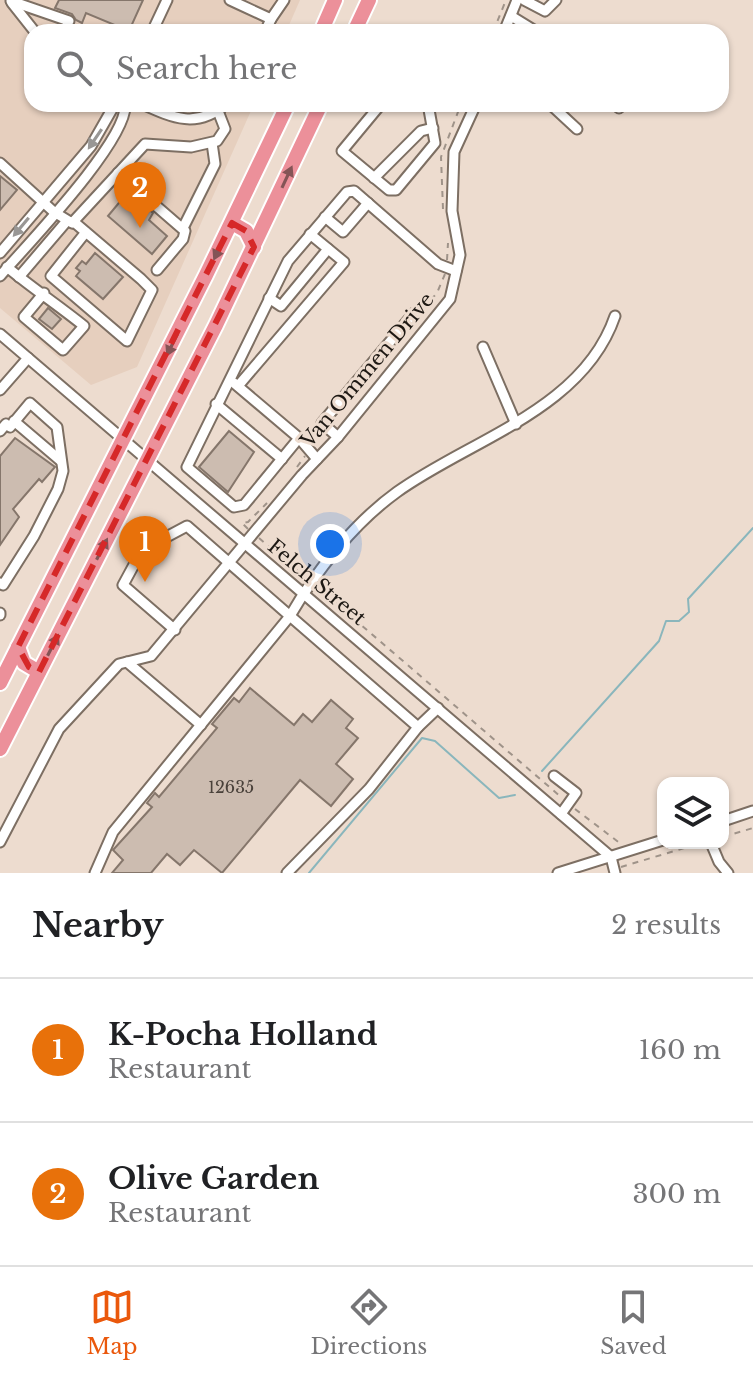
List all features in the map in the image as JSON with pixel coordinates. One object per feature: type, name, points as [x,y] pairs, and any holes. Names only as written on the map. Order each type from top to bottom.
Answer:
[{"type":"highway","points":[[324,24],[335,0]]},
{"type":"highway","points":[[358,24],[369,0]]},
{"type":"highway","points":[[0,683],[124,440],[284,112]]},
{"type":"highway","points":[[0,749],[254,247],[317,112]]},
{"type":"highway","points":[[232,223],[246,231],[254,247]]},
{"type":"highway","points":[[18,647],[24,663],[39,672]]},
{"type":"street","points":[[156,24],[167,0]]},
{"type":"street","points":[[230,0],[271,19]]},
{"type":"street","points":[[269,24],[284,0]]},
{"type":"street","points":[[508,24],[517,0]]},
{"type":"street","points":[[524,0],[545,11],[556,0]]},
{"type":"street","points":[[14,1],[30,24]]},
{"type":"street","points":[[14,1],[69,21],[68,24]]},
{"type":"street","points":[[511,16],[524,24]]},
{"type":"street","points":[[0,253],[96,140],[111,112]]},
{"type":"street","points":[[44,293],[24,317],[63,350],[84,326],[44,293],[19,277],[4,272],[111,144],[126,112]]},
{"type":"street","points":[[163,112],[186,121],[209,112]]},
{"type":"street","points":[[19,277],[145,144],[180,147],[212,143],[221,137],[225,129],[223,112]]},
{"type":"street","points":[[374,112],[342,151],[389,190],[396,190],[444,147],[433,128],[430,112]]},
{"type":"street","name":"Van Ommen Drive","points":[[0,842],[59,729],[119,664],[151,656],[175,630],[313,455],[338,437],[450,299],[451,269],[460,255],[444,147],[470,112]]},
{"type":"street","points":[[559,112],[577,129]]},
{"type":"street","points":[[374,178],[421,131],[433,128]]},
{"type":"street","points":[[157,270],[183,239],[183,228],[215,164],[212,143]]},
{"type":"street","points":[[0,163],[54,212],[86,232],[152,290],[127,341],[51,276],[86,232]]},
{"type":"street","points":[[118,173],[183,228]]},
{"type":"street","points":[[299,438],[244,505],[234,507],[187,467],[288,261],[347,192],[354,191],[438,264],[451,269]]},
{"type":"street","points":[[325,217],[343,232],[368,203]]},
{"type":"street","points":[[238,386],[344,262],[310,234]]},
{"type":"street","points":[[269,298],[281,306],[328,249]]},
{"type":"street","points":[[338,437],[322,423],[417,312]]},
{"type":"street","points":[[95,873],[113,832],[290,616],[303,594],[351,535],[394,494],[541,408],[586,363],[608,335],[615,316]]},
{"type":"street","name":"Felch Street","points":[[0,334],[611,857]]},
{"type":"street","points":[[483,347],[516,424]]},
{"type":"street","points":[[1,387],[28,358]]},
{"type":"street","points":[[229,379],[299,438],[313,455]]},
{"type":"street","points":[[0,583],[3,585],[40,524],[63,471],[57,427],[30,403],[5,423],[61,461]]},
{"type":"street","points":[[216,404],[282,459]]},
{"type":"street","points":[[175,630],[123,585],[138,555],[181,526],[187,526],[418,727]]},
{"type":"street","points":[[127,662],[201,725]]},
{"type":"street","points":[[287,873],[369,789],[418,727],[438,708]]},
{"type":"street","points":[[554,776],[576,793],[561,814]]},
{"type":"street","points":[[729,819],[753,811]]},
{"type":"street","points":[[558,873],[657,842]]},
{"type":"street","points":[[714,849],[728,873]]},
{"type":"street","points":[[611,857],[614,872]]},
{"type":"path","points":[[496,24],[506,0]]},
{"type":"path","points":[[444,217],[439,175],[444,147],[458,112]]},
{"type":"path","points":[[417,312],[437,293],[451,269],[448,236]]},
{"type":"path","points":[[296,468],[313,455]]},
{"type":"path","points":[[272,496],[248,522],[242,523],[627,852],[636,863]]},
{"type":"path","points":[[729,835],[753,828]]},
{"type":"path","points":[[614,872],[682,849]]},
{"type":"highlighted area","points":[[232,223],[246,231],[254,247],[39,672],[29,667],[18,647]]},
{"type":"shaded area","points":[[0,0],[300,0],[290,24],[24,24],[24,112],[250,112],[137,367],[91,385],[0,308]]},
{"type":"building","points":[[59,0],[143,0],[132,24],[112,24],[86,13],[82,23],[72,14],[55,8]]},
{"type":"building","points":[[0,176],[17,190],[0,210]]},
{"type":"building","points":[[123,198],[138,211],[145,206],[153,213],[149,220],[167,236],[152,254],[108,216]]},
{"type":"building","points":[[95,253],[123,277],[103,299],[76,276],[80,271],[76,268],[82,261],[86,264]]},
{"type":"building","points":[[48,308],[61,319],[52,329],[39,319]]},
{"type":"building","points":[[229,431],[254,452],[228,492],[199,467]]},
{"type":"building","points":[[15,438],[55,467],[42,482],[39,479],[13,509],[19,517],[0,545],[0,456]]},
{"type":"building","points":[[250,688],[294,725],[303,714],[312,722],[331,700],[353,719],[346,728],[358,738],[336,764],[353,779],[331,806],[300,780],[222,873],[194,850],[180,865],[167,854],[151,873],[112,873],[123,860],[113,850],[152,807],[147,803],[155,793],[159,797],[217,728],[212,724],[234,698],[239,702]]},
{"type":"waterway","points":[[542,771],[659,641],[666,621],[679,621],[689,612],[688,599],[753,528]]},
{"type":"waterway","points":[[309,873],[422,738],[435,741],[499,798],[515,795]]},
{"type":"place","name":"Olive Garden","points":[[140,228]]},
{"type":"place","name":"K-Pocha Holland","points":[[145,582]]}]
